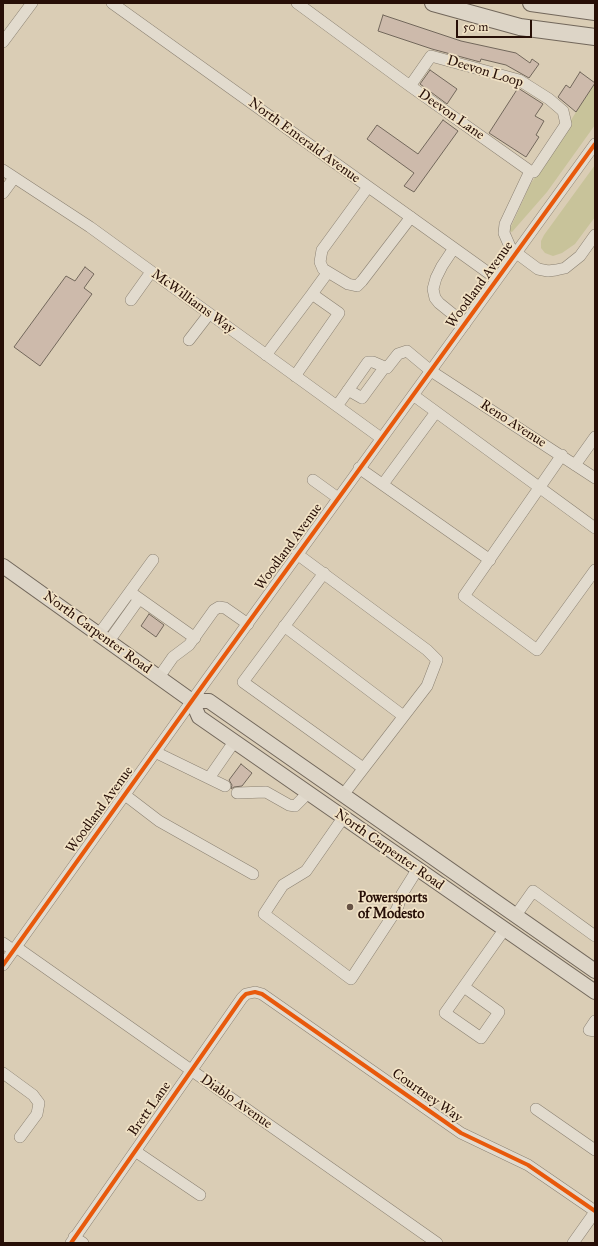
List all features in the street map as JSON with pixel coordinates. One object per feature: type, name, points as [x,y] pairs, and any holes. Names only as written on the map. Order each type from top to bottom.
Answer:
[{"type":"highway","points":[[433,3],[520,27],[595,37]]},
{"type":"highway","points":[[531,3],[595,12]]},
{"type":"main road","name":"North Carpenter Road","points":[[3,566],[192,701],[199,717],[417,870],[595,992]]},
{"type":"main road","name":"North Carpenter Road","points":[[192,701],[209,701],[516,915],[593,965]]},
{"type":"main road","points":[[348,821],[382,832],[429,865],[436,867],[441,863]]},
{"type":"main road","points":[[483,915],[509,923],[574,970],[582,971],[593,965]]},
{"type":"street","points":[[3,42],[32,3]]},
{"type":"street","name":"North Emerald Avenue","points":[[112,3],[497,279]]},
{"type":"street","name":"Deevon Lane","points":[[298,3],[410,86],[530,171]]},
{"type":"street","name":"Deevon Loop","points":[[410,86],[431,56],[519,80],[549,99],[564,111],[566,124],[534,172],[530,171]]},
{"type":"street","name":"Woodland Avenue","points":[[3,965],[359,468],[595,144]]},
{"type":"street","name":"McWilliams Way","points":[[3,170],[90,227],[381,438]]},
{"type":"street","points":[[530,171],[505,224],[504,233],[507,243],[516,254],[538,269],[548,271],[556,270],[564,268],[580,256],[595,235]]},
{"type":"street","points":[[3,193],[14,178]]},
{"type":"street","points":[[368,187],[322,250],[320,262],[323,269],[348,284],[357,286],[411,217]]},
{"type":"street","points":[[454,248],[436,278],[433,289],[435,298],[439,303],[465,324]]},
{"type":"street","points":[[131,300],[151,272]]},
{"type":"street","points":[[266,355],[328,272]]},
{"type":"street","points":[[295,376],[339,313],[312,294]]},
{"type":"street","points":[[189,340],[209,314]]},
{"type":"street","name":"Reno Avenue","points":[[384,368],[390,366],[398,354],[407,351],[430,371],[562,455],[595,478]]},
{"type":"street","points":[[337,406],[348,390],[368,362],[377,363],[384,368],[362,398],[348,390]]},
{"type":"street","points":[[412,395],[595,528]]},
{"type":"street","points":[[383,484],[436,412]]},
{"type":"street","points":[[575,464],[595,437]]},
{"type":"street","points":[[562,455],[464,596],[537,650],[595,570]]},
{"type":"street","points":[[359,468],[490,560]]},
{"type":"street","points":[[313,480],[338,498]]},
{"type":"street","points":[[297,554],[427,650],[437,660],[427,686],[402,715],[343,795]]},
{"type":"street","points":[[104,638],[134,595],[153,560]]},
{"type":"street","points":[[324,573],[243,682],[363,768]]},
{"type":"street","points":[[134,595],[194,638]]},
{"type":"street","points":[[159,677],[173,657],[184,650],[214,610],[219,607],[225,608],[248,624]]},
{"type":"street","points":[[284,626],[402,715]]},
{"type":"street","points":[[209,778],[234,742]]},
{"type":"street","points":[[155,752],[225,786]]},
{"type":"street","points":[[237,793],[266,792],[288,805],[295,806],[308,793]]},
{"type":"street","points":[[125,794],[159,822],[253,874]]},
{"type":"street","points":[[348,821],[306,871],[283,885],[264,914],[350,979],[397,909],[402,894],[417,870]]},
{"type":"street","points":[[516,915],[534,891],[595,936]]},
{"type":"street","points":[[464,987],[499,1012],[481,1038],[445,1014],[504,930]]},
{"type":"street","name":"Diablo Avenue","points":[[3,943],[15,949],[191,1070],[437,1243]]},
{"type":"street","name":"Brett Lane","points":[[76,1241],[135,1151],[191,1070],[242,998],[251,992]]},
{"type":"street","name":"Courtney Way","points":[[251,992],[262,994],[461,1133],[528,1165],[595,1211]]},
{"type":"street","points":[[595,1021],[589,1030],[595,1031]]},
{"type":"street","points":[[3,1073],[33,1095],[39,1103],[36,1114],[20,1137]]},
{"type":"street","points":[[536,1109],[595,1150]]},
{"type":"street","points":[[135,1151],[200,1195]]},
{"type":"street","points":[[573,1243],[595,1211]]},
{"type":"shaded area","points":[[595,82],[595,125],[547,192],[512,232],[509,231],[530,185]]},
{"type":"shaded area","points":[[595,165],[595,217],[575,244],[562,253],[553,256],[545,253],[541,248],[541,241],[544,235]]},
{"type":"building","points":[[383,15],[461,41],[516,53],[530,63],[532,59],[539,64],[529,78],[506,65],[481,59],[480,62],[432,49],[378,31]]},
{"type":"building","points":[[430,70],[457,89],[447,104],[420,84]]},
{"type":"building","points":[[580,72],[595,83],[576,112],[558,97],[566,85],[570,88]]},
{"type":"building","points":[[518,88],[543,104],[535,116],[544,121],[536,135],[539,137],[526,157],[489,133]]},
{"type":"building","points":[[443,120],[458,131],[414,192],[404,186],[414,173],[367,139],[377,125],[418,154]]},
{"type":"building","points":[[85,267],[94,274],[84,288],[92,294],[40,366],[14,347],[66,276],[75,281]]},
{"type":"building","points":[[149,614],[164,625],[156,637],[141,626]]},
{"type":"building","points":[[241,764],[252,773],[242,786],[231,789],[232,785],[229,780]]},
{"type":"cycle path","points":[[3,965],[206,681],[595,144]]},
{"type":"cycle path","points":[[71,1243],[242,998],[246,994],[255,992],[262,994],[461,1133],[528,1165],[595,1211]]},
{"type":"place","name":"Powersports of Modesto","points":[[350,907]]}]
